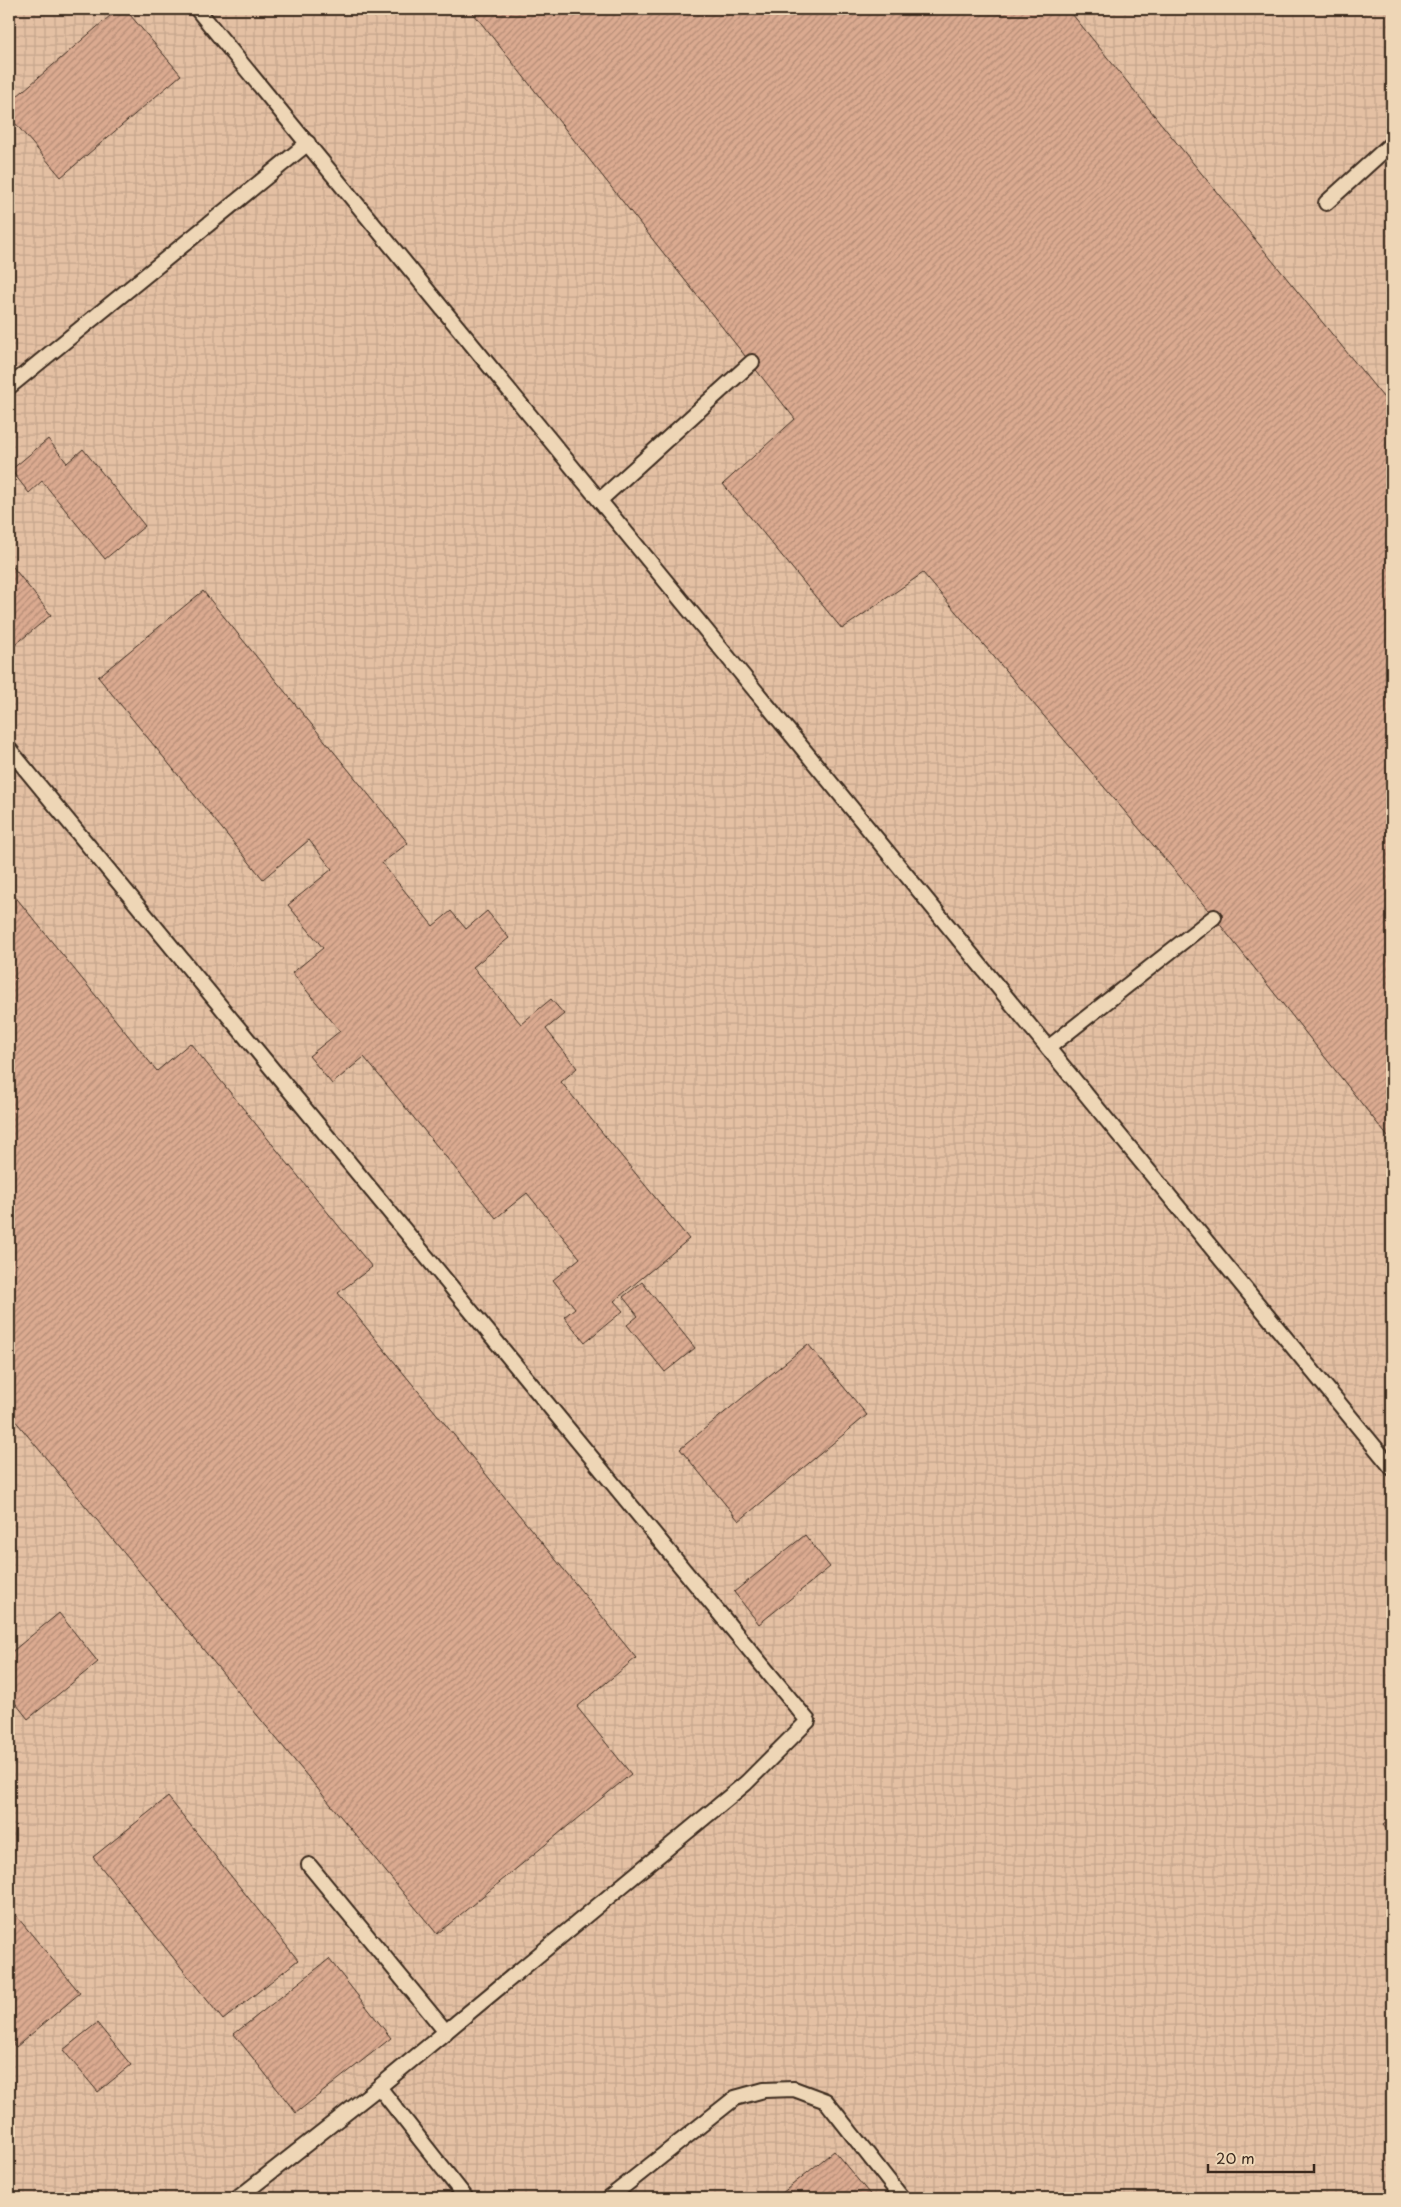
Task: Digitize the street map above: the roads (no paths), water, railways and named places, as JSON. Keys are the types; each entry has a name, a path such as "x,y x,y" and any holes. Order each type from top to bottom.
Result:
{"lane":[{"path":"197,9 1048,1048 1390,1461"},
{"path":"9,387 308,143"},
{"path":"1326,203 1392,143"},
{"path":"600,500 752,362"},
{"path":"9,749 808,1722 746,1783 379,2087 238,2198"},
{"path":"1048,1048 1214,917"},
{"path":"309,1865 446,2032"},
{"path":"379,2087 466,2198"},
{"path":"609,2198 735,2098 764,2090 794,2089 826,2101 902,2198"}]}
